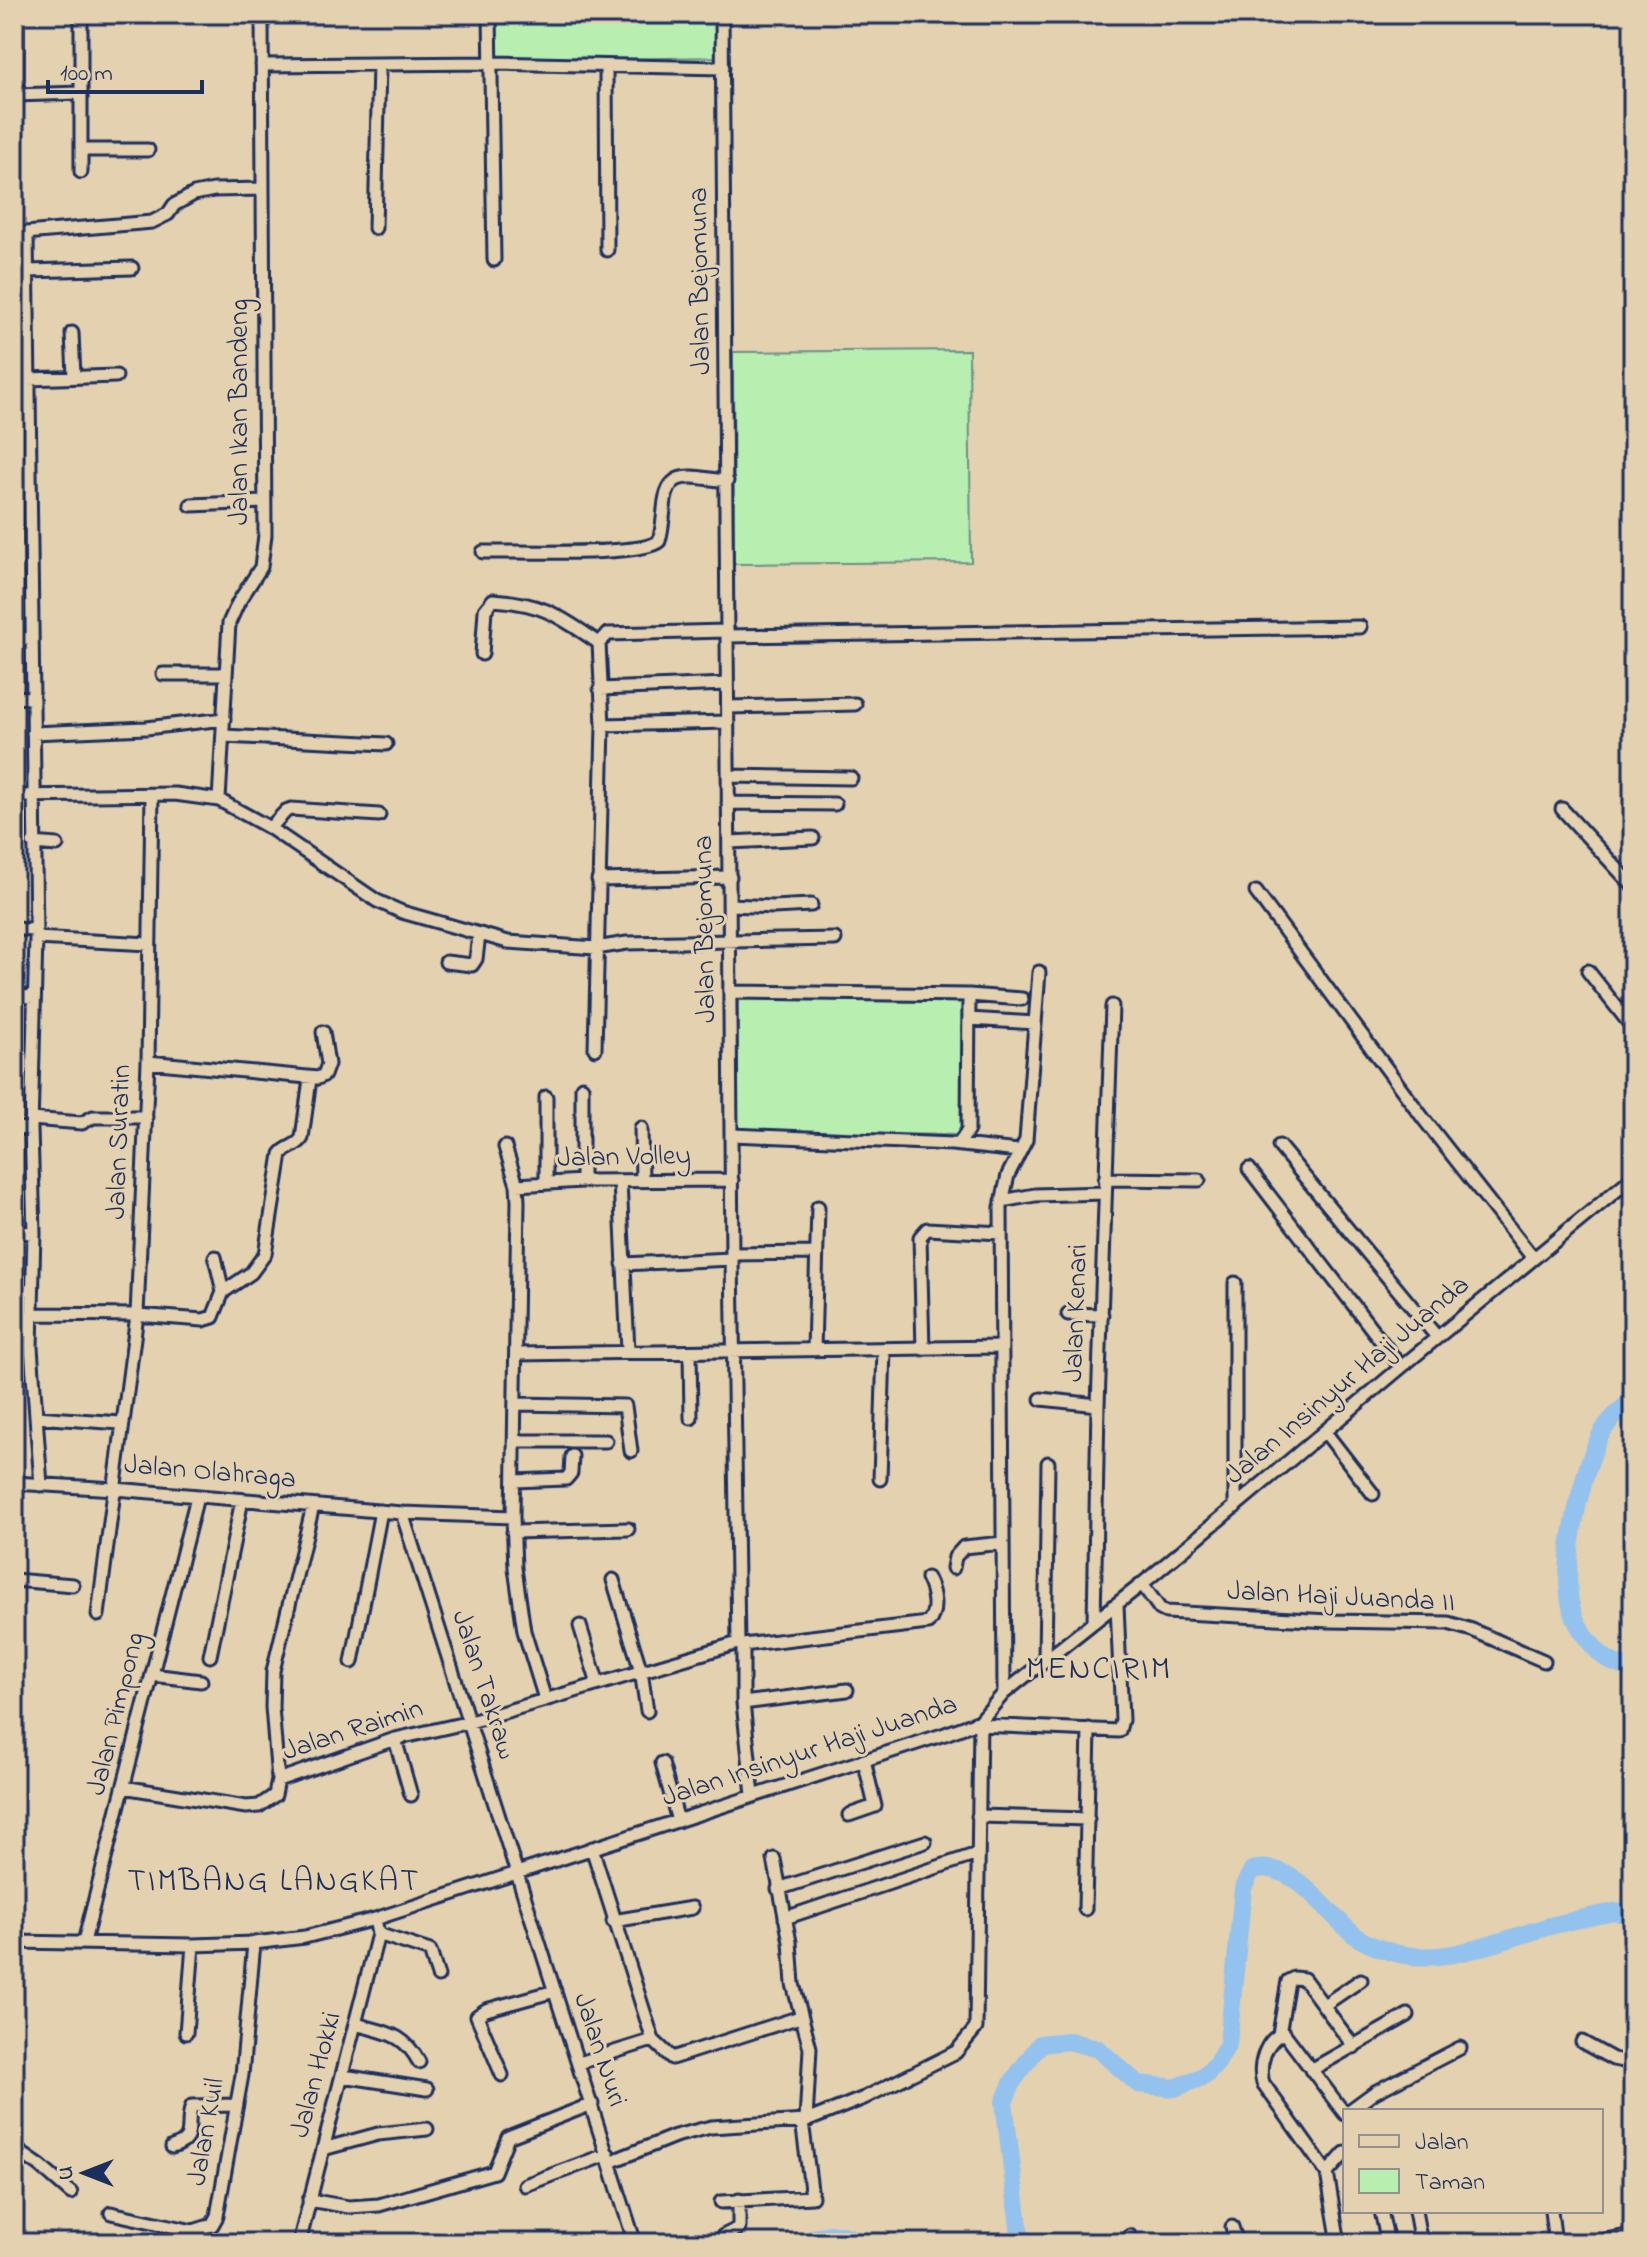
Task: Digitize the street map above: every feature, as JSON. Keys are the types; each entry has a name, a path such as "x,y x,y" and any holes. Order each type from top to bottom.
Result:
{"street":[{"path":"17,14 15,95 81,93"},
{"path":"81,14 81,172"},
{"name":"Jalan Ikan Bandeng","path":"219,800 229,623 263,559 262,14"},
{"path":"490,14 494,260"},
{"name":"Jalan Bejomuna","path":"722,14 732,1256 740,1644 753,1795"},
{"path":"262,65 491,63 723,68"},
{"path":"375,228 379,65"},
{"path":"606,66 607,250"},
{"path":"81,150 148,150"},
{"path":"41,1485 30,1290 34,1233 31,1124 36,934 28,379 20,298 28,271 20,234 152,222 194,194 214,190 263,189"},
{"path":"28,271 132,268"},
{"path":"72,333 74,376"},
{"path":"28,379 116,376"},
{"path":"483,552 650,548 659,541 669,484 685,478 727,481"},
{"path":"191,505 264,502"},
{"path":"482,654 485,610 493,600 540,606 599,643"},
{"path":"595,1049 603,725 599,643 608,634 1360,627"},
{"path":"14,638 31,639"},
{"path":"163,674 225,674"},
{"path":"600,689 727,684"},
{"path":"14,697 32,698"},
{"path":"728,707 855,704"},
{"path":"33,733 146,728 224,719"},
{"path":"603,725 728,722"},
{"path":"223,736 386,744"},
{"path":"728,776 851,778"},
{"path":"14,796 175,794 219,800 270,828 377,901 402,912 508,942 596,948 627,943 835,939"},
{"name":"Jalan Suratin","path":"115,1489 137,1315 148,1062 152,795"},
{"path":"728,803 835,804"},
{"path":"270,828 291,809 379,815"},
{"path":"1562,809 1633,886"},
{"path":"729,842 813,838"},
{"path":"33,843 57,845"},
{"path":"598,880 730,877"},
{"path":"1256,892 1423,1118 1533,1258"},
{"path":"731,905 811,905"},
{"path":"14,929 36,934 149,944"},
{"path":"446,962 472,965 476,959 479,935"},
{"path":"1588,971 1633,1028"},
{"path":"1004,1693 1002,1201 1008,1175 1026,1140 1039,972"},
{"path":"730,992 969,995 1022,999"},
{"path":"959,1144 968,1130 969,995"},
{"path":"14,996 34,997"},
{"name":"Jalan Kenari","path":"1094,1622 1112,1006"},
{"path":"969,1019 1035,1023"},
{"path":"148,1062 281,1073 310,1079 324,1075 328,1070 323,1032"},
{"path":"223,1292 251,1273 265,1254 281,1154 302,1138 310,1079"},
{"path":"582,1087 582,1181"},
{"path":"546,1097 546,1183"},
{"path":"14,1128 31,1124 82,1123 93,1117 146,1117"},
{"path":"641,1128 642,1180"},
{"path":"732,1135 959,1144 1019,1151"},
{"path":"1279,1146 1437,1337"},
{"path":"505,1147 517,1185 513,1532 524,1631 545,1699"},
{"path":"1249,1169 1401,1367"},
{"name":"Jalan Insinyur Haji Juanda","path":"14,1942 193,1945 305,1937 375,1919 979,1723 1004,1693 1117,1605 1633,1177"},
{"path":"1105,1179 1199,1180"},
{"name":"Jalan Volley","path":"517,1185 582,1181 732,1180"},
{"path":"620,1181 628,1351"},
{"path":"1002,1201 1035,1195 1105,1193"},
{"path":"814,1350 818,1207"},
{"path":"923,1349 920,1237 923,1232 927,1229 1001,1233"},
{"path":"14,1232 34,1233"},
{"path":"623,1264 816,1253"},
{"path":"14,1322 31,1318 137,1315 209,1319 216,1311 223,1292 215,1257"},
{"path":"1235,1283 1235,1507"},
{"path":"14,1289 30,1290"},
{"path":"1068,1314 1102,1315"},
{"path":"517,1354 1001,1347"},
{"path":"880,1479 884,1349"},
{"path":"690,1352 691,1418"},
{"path":"1041,1399 1098,1405"},
{"path":"516,1404 625,1406 631,1451"},
{"path":"36,1417 121,1423"},
{"path":"1325,1432 1373,1494"},
{"path":"516,1441 606,1441"},
{"path":"514,1481 566,1479 571,1473 572,1456"},
{"path":"1045,1659 1048,1463"},
{"name":"Jalan Olahraga","path":"14,1485 115,1489 402,1513"},
{"name":"Jalan Pimpong","path":"98,1615 115,1489"},
{"name":"Jalan Pimpong","path":"84,1942 197,1497"},
{"path":"210,1656 242,1500"},
{"path":"278,1780 272,1707 273,1671 313,1506"},
{"path":"352,1662 381,1511"},
{"path":"402,1513 513,1517"},
{"name":"Jalan Takraw","path":"402,1513 518,1872"},
{"path":"513,1532 628,1529"},
{"path":"953,1568 955,1557 964,1547 1003,1543"},
{"name":"Jalan Raimin","path":"123,1787 246,1807 259,1806 275,1795 278,1780 395,1739 470,1722 641,1671 740,1644 928,1623 933,1611 927,1578"},
{"path":"14,1580 73,1585"},
{"path":"613,1580 641,1671 647,1711"},
{"name":"Jalan Haji Juanda II","path":"1142,1584 1160,1609 1166,1612 1329,1621 1448,1623 1544,1661"},
{"path":"525,2185 711,2127 804,2121 864,2098 956,2052 976,2028 979,1723 1119,1731 1117,1605"},
{"path":"580,1626 598,1684"},
{"path":"152,1675 201,1681"},
{"path":"743,1703 847,1690"},
{"path":"1085,1909 1089,1729"},
{"path":"395,1739 411,1795"},
{"path":"849,1815 875,1806 864,1760"},
{"path":"662,1763 678,1821"},
{"path":"978,1816 1088,1819"},
{"path":"778,1889 925,1842"},
{"path":"592,1848 653,2040 672,2058 800,2017"},
{"path":"785,1918 977,1854"},
{"path":"721,2202 812,2197 804,2121 810,2048 793,1984 774,1859"},
{"name":"Jalan Nuri","path":"518,1872 609,2158 611,2180 635,2243"},
{"path":"613,1921 692,1908"},
{"name":"Jalan Hokki","path":"299,2243 378,1934 375,1919"},
{"path":"378,1934 430,1951 438,1976"},
{"name":"Jalan Kuil","path":"111,2213 193,2231 212,2225 217,2216 237,2105 254,1943"},
{"path":"186,2033 193,1945"},
{"path":"1339,2243 1327,2173 1263,2083 1261,2075 1268,2046 1279,2034 1287,1987 1292,1979 1304,1979 1354,2047"},
{"path":"1324,2005 1361,1980"},
{"path":"502,2075 477,2016 486,2010 555,1991"},
{"path":"1311,2070 1408,2015"},
{"path":"356,2024 400,2038 408,2044 419,2062"},
{"path":"1279,2034 1284,2033 1344,2109"},
{"path":"579,2063 653,2040"},
{"path":"1582,2042 1613,2059 1633,2063"},
{"path":"1351,2109 1375,2092 1460,2048"},
{"path":"343,2076 427,2089"},
{"path":"309,2200 349,2207 379,2205 494,2172 508,2137 592,2104"},
{"path":"172,2147 182,2145 187,2140 192,2106 237,2105"},
{"path":"323,2149 378,2134 427,2129"},
{"path":"14,2148 71,2193"},
{"path":"1327,2173 1343,2155"},
{"path":"717,2243 723,2236 739,2228 739,2200"},
{"path":"1381,2213 1388,2243"},
{"path":"1415,2213 1421,2243"},
{"path":"1551,2213 1555,2243"},
{"path":"1232,2227 1237,2243"},
{"path":"1588,2243 1633,2235"}],"green space":[{"path":"495,14 716,14 716,57 496,61"},
{"path":"969,350 971,562 734,564 733,352"},
{"path":"738,997 963,1000 962,1135 737,1132"}],"waterway":[{"path":"1633,1400 1606,1426 1593,1453 1573,1527 1568,1578 1570,1601 1585,1636 1605,1657 1633,1670"},
{"path":"1021,2243 1004,2102 1013,2081 1040,2044 1069,2041 1098,2049 1138,2084 1175,2088 1205,2076 1228,2044 1243,1888 1252,1870 1268,1869 1283,1873 1310,1892 1360,1939 1384,1950 1409,1956 1472,1950 1554,1925 1614,1912 1633,1915"},
{"path":"810,2243 812,2239 830,2234 860,2243"}],"district":[{"name":"MENCIRIM","path":"1099,1670"},
{"name":"TIMBANG LANGKAT","path":"274,1882"}]}
